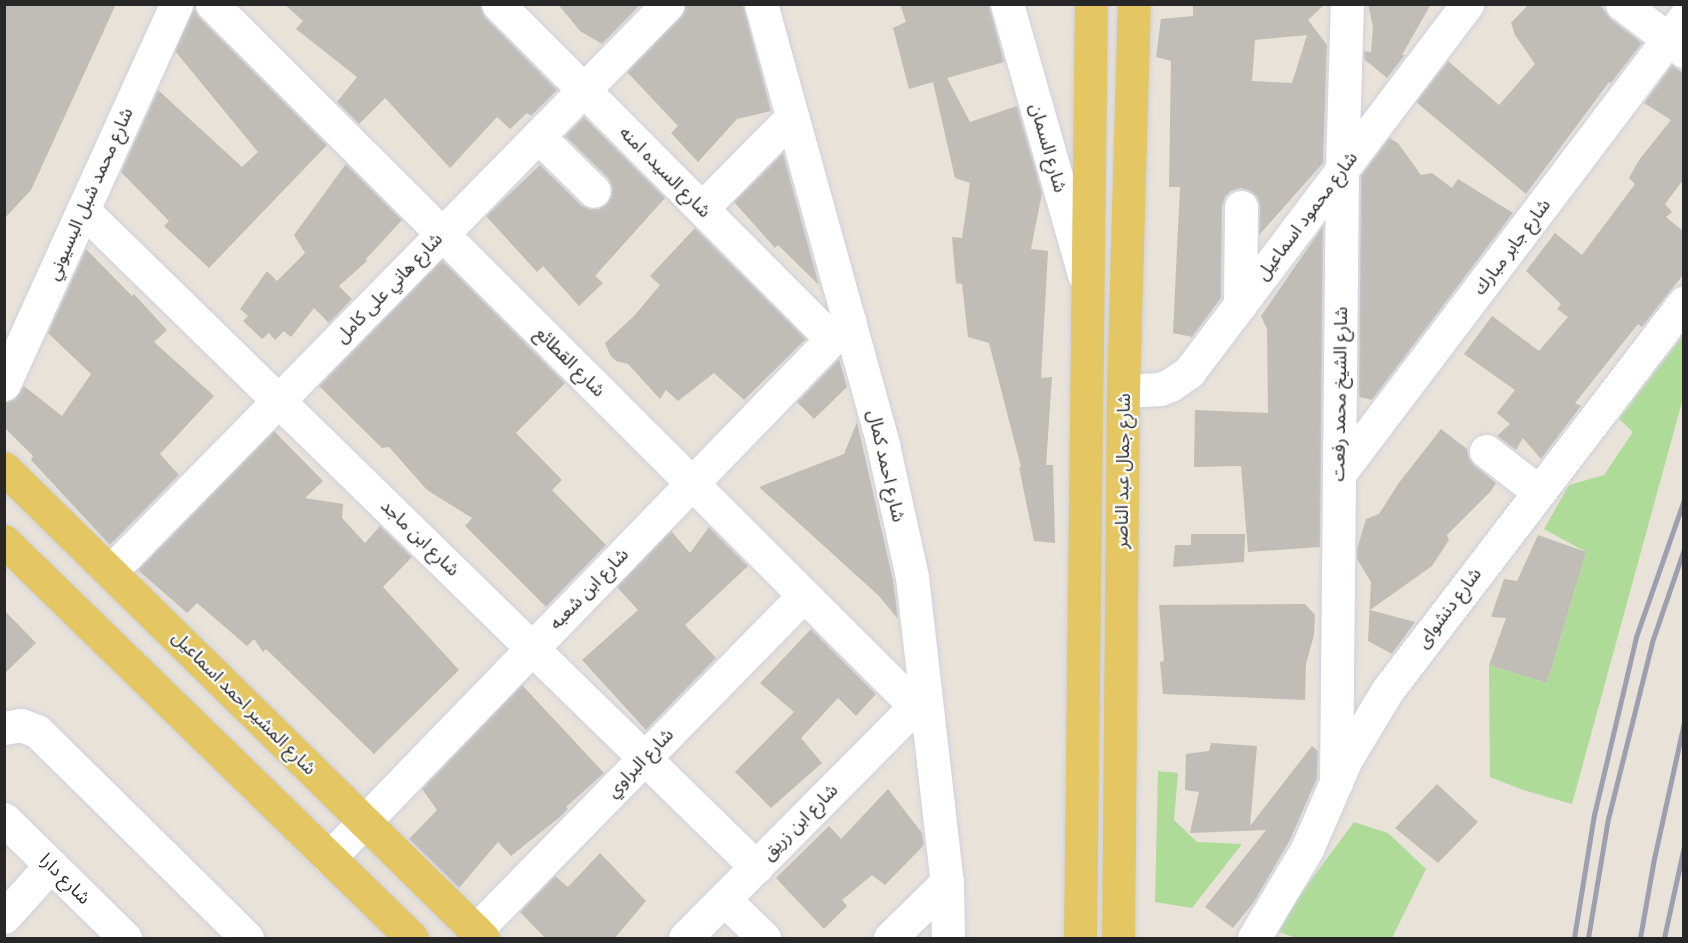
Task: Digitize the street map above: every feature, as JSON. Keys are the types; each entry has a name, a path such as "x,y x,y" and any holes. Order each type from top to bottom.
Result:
{"main road":[{"name":"شارع جمال عبد الناصر","path":"1080,939 1091,4"},
{"name":"شارع جمال عبد الناصر","path":"1118,939 1123,391 1134,4"},
{"name":"شارع المشير احمد اسماعيل","path":"4,468 479,935"},
{"path":"4,541 412,939"}],"street":[{"name":"شارع محمد شبل البسيوني","path":"4,384 176,4"},
{"name":"شارع القطائع","path":"212,4 921,713"},
{"name":"شارع السيده امنه","path":"498,4 702,208 841,330"},
{"name":"شارع هاني على كامل","path":"111,572 668,4"},
{"name":"شارع احمد كمال","path":"761,4 792,117 841,330 883,445 912,577 921,713 946,882 948,939"},
{"name":"شارع السمان","path":"1007,4 1089,291"},
{"name":"شارع الشيخ محمد رفعت","path":"1336,783 1342,169 1347,4"},
{"name":"شارع محمود اسماعيل","path":"1123,391 1160,389 1180,380 1196,363 1467,4"},
{"path":"1622,4 1679,36"},
{"name":"شارع جابر مبارك","path":"1339,474 1679,36"},
{"path":"702,208 792,117"},
{"path":"538,136 594,191"},
{"path":"1240,305 1241,207"},
{"name":"شارع ابن ماجد","path":"84,210 756,867"},
{"name":"شارع دنشواى","path":"1254,939 1307,849 1358,736 1388,691 1683,302"},
{"name":"شارع ابن شعبه","path":"329,858 841,330"},
{"path":"1486,451 1538,491"},
{"name":"شارع البراوي","path":"479,935 645,758 804,595"},
{"name":"شارع ابن زريق","path":"685,939 756,867 921,713"},
{"path":"4,728 21,724 37,731 247,939"},
{"name":"شارع دارا","path":"4,819 125,939"},
{"path":"4,917 51,865"},
{"path":"890,939 946,882"},
{"path":"724,899 764,939"}],"green space":[{"path":"1683,335 1683,398 1572,804 1523,790 1490,777 1489,665 1547,683 1586,552 1544,529 1569,485 1604,475 1633,432 1619,419"},
{"path":"1158,771 1178,773 1174,820 1197,842 1242,844 1192,908 1155,902"},
{"path":"1354,822 1388,833 1426,869 1392,938 1296,938 1274,930"}],"building":[{"path":"4,4 116,4 31,190 4,219"},
{"path":"284,4 480,4 485,17 557,90 531,116 527,113 510,129 497,117 450,168 385,98 359,124 337,102 357,77 296,29 303,21"},
{"path":"558,4 641,4 602,44 580,31"},
{"path":"686,4 743,4 771,111 737,119 698,162 671,133 678,126 627,72 681,17"},
{"path":"900,4 989,4 1004,62 947,78 970,122 1017,106 1042,193 1031,249 1048,251 1041,378 1052,377 1046,465 1053,465 1055,543 1034,541 1019,467 1021,467 989,343 968,337 962,284 956,283 952,237 962,238 970,183 955,178 933,82 909,89 893,28 906,22"},
{"path":"1193,4 1325,4 1308,20 1327,45 1323,163 1259,235 1260,207 1257,197 1241,188 1231,191 1225,197 1222,207 1221,298 1192,337 1173,333 1180,187 1169,187 1171,61 1156,57 1161,19 1193,16","holes":["1307,35 1292,83 1252,81 1255,40"]},
{"path":"1368,4 1431,4 1402,55 1405,55 1387,78 1364,59 1364,51 1371,52 1373,27"},
{"path":"1529,4 1599,4 1611,19 1642,43 1611,83 1609,82 1526,194 1416,102 1448,61 1499,105 1535,64 1515,35 1511,23"},
{"path":"194,8 199,17 327,145 209,268 164,226 169,221 121,172 158,90 242,167 258,152 175,51"},
{"path":"1672,65 1683,73 1683,180 1665,204 1672,212 1666,217 1683,231 1683,275 1642,327 1638,324 1575,403 1581,406 1541,459 1523,438 1516,450 1497,436 1510,424 1497,413 1515,390 1464,354 1492,316 1539,351 1568,317 1557,309 1561,304 1526,271 1555,233 1582,255 1635,184 1629,178 1639,160 1671,120 1644,103"},
{"path":"584,117 665,198 595,276 603,283 579,306 543,266 537,272 486,216 540,165 581,205 589,209 598,209 607,204 612,195 612,187 608,178 565,136"},
{"path":"1389,138 1398,143 1421,175 1432,173 1452,188 1458,179 1513,213 1372,400 1359,397 1361,176"},
{"path":"783,153 819,285 778,245 775,248 734,202"},
{"path":"346,164 402,220 366,259 367,261 339,286 352,299 329,323 314,308 291,337 284,331 275,340 269,333 262,339 243,321 248,316 240,309 267,271 277,281 305,253 294,235"},
{"path":"1323,226 1320,547 1248,552 1241,466 1194,467 1195,410 1268,413 1267,329 1261,316"},
{"path":"695,228 806,339 744,400 714,373 678,401 666,390 660,399 628,364 616,361 610,355 605,343 634,316 660,285 650,276"},
{"path":"86,249 132,296 134,294 167,330 154,342 214,396 160,454 179,475 110,545 31,460 33,456 4,427 4,403 15,399 24,386 62,416 91,374 48,333"},
{"path":"442,260 565,383 516,433 562,480 552,490 606,545 546,607 465,526 472,518 427,490 389,447 382,448 319,386"},
{"path":"839,359 847,387 814,419 797,402"},
{"path":"857,422 893,580 898,619 879,596 759,487 844,454"},
{"path":"1441,429 1467,449 1474,465 1496,483 1491,491 1447,535 1449,540 1432,566 1370,610 1415,622 1392,654 1368,641 1371,582 1357,559 1357,549 1366,519 1379,514 1398,484"},
{"path":"274,431 323,481 305,498 343,504 342,518 365,543 380,526 412,557 383,587 459,670 374,754 266,649 263,652 254,639 247,646 197,603 187,613 138,570"},
{"path":"709,527 748,566 685,625 716,658 646,730 582,660 638,610 617,587 671,531 690,553"},
{"path":"1191,534 1245,534 1244,562 1173,567 1175,545 1191,545"},
{"path":"1538,535 1586,552 1547,683 1489,665 1506,618 1491,617 1504,579 1517,581"},
{"path":"1305,604 1315,615 1314,635 1306,664 1305,700 1163,694 1160,662 1164,661 1159,605"},
{"path":"4,610 36,643 4,674"},
{"path":"811,629 876,694 856,716 838,698 801,738 822,763 771,808 735,772 794,712 760,683"},
{"path":"522,685 604,773 566,807 568,809 560,817 511,856 498,842 459,888 409,839 437,810 422,789"},
{"path":"1211,743 1257,746 1250,826 1312,746 1318,751 1317,778 1290,840 1254,902 1233,928 1205,907 1266,830 1190,833 1199,792 1185,790 1186,754 1209,751"},
{"path":"1437,784 1478,822 1438,863 1395,828"},
{"path":"888,789 922,833 924,845 885,885 872,875 842,900 847,906 824,929 776,878 829,826 841,839"},
{"path":"600,853 646,901 614,939 546,939 520,912 555,876 568,887"}],"railway":[{"path":"1574,938 1594,815 1636,637 1684,500"},
{"path":"1588,938 1608,819 1652,642 1684,549"},
{"path":"1640,938 1654,859 1684,722"},
{"path":"1664,938 1684,846"}]}
